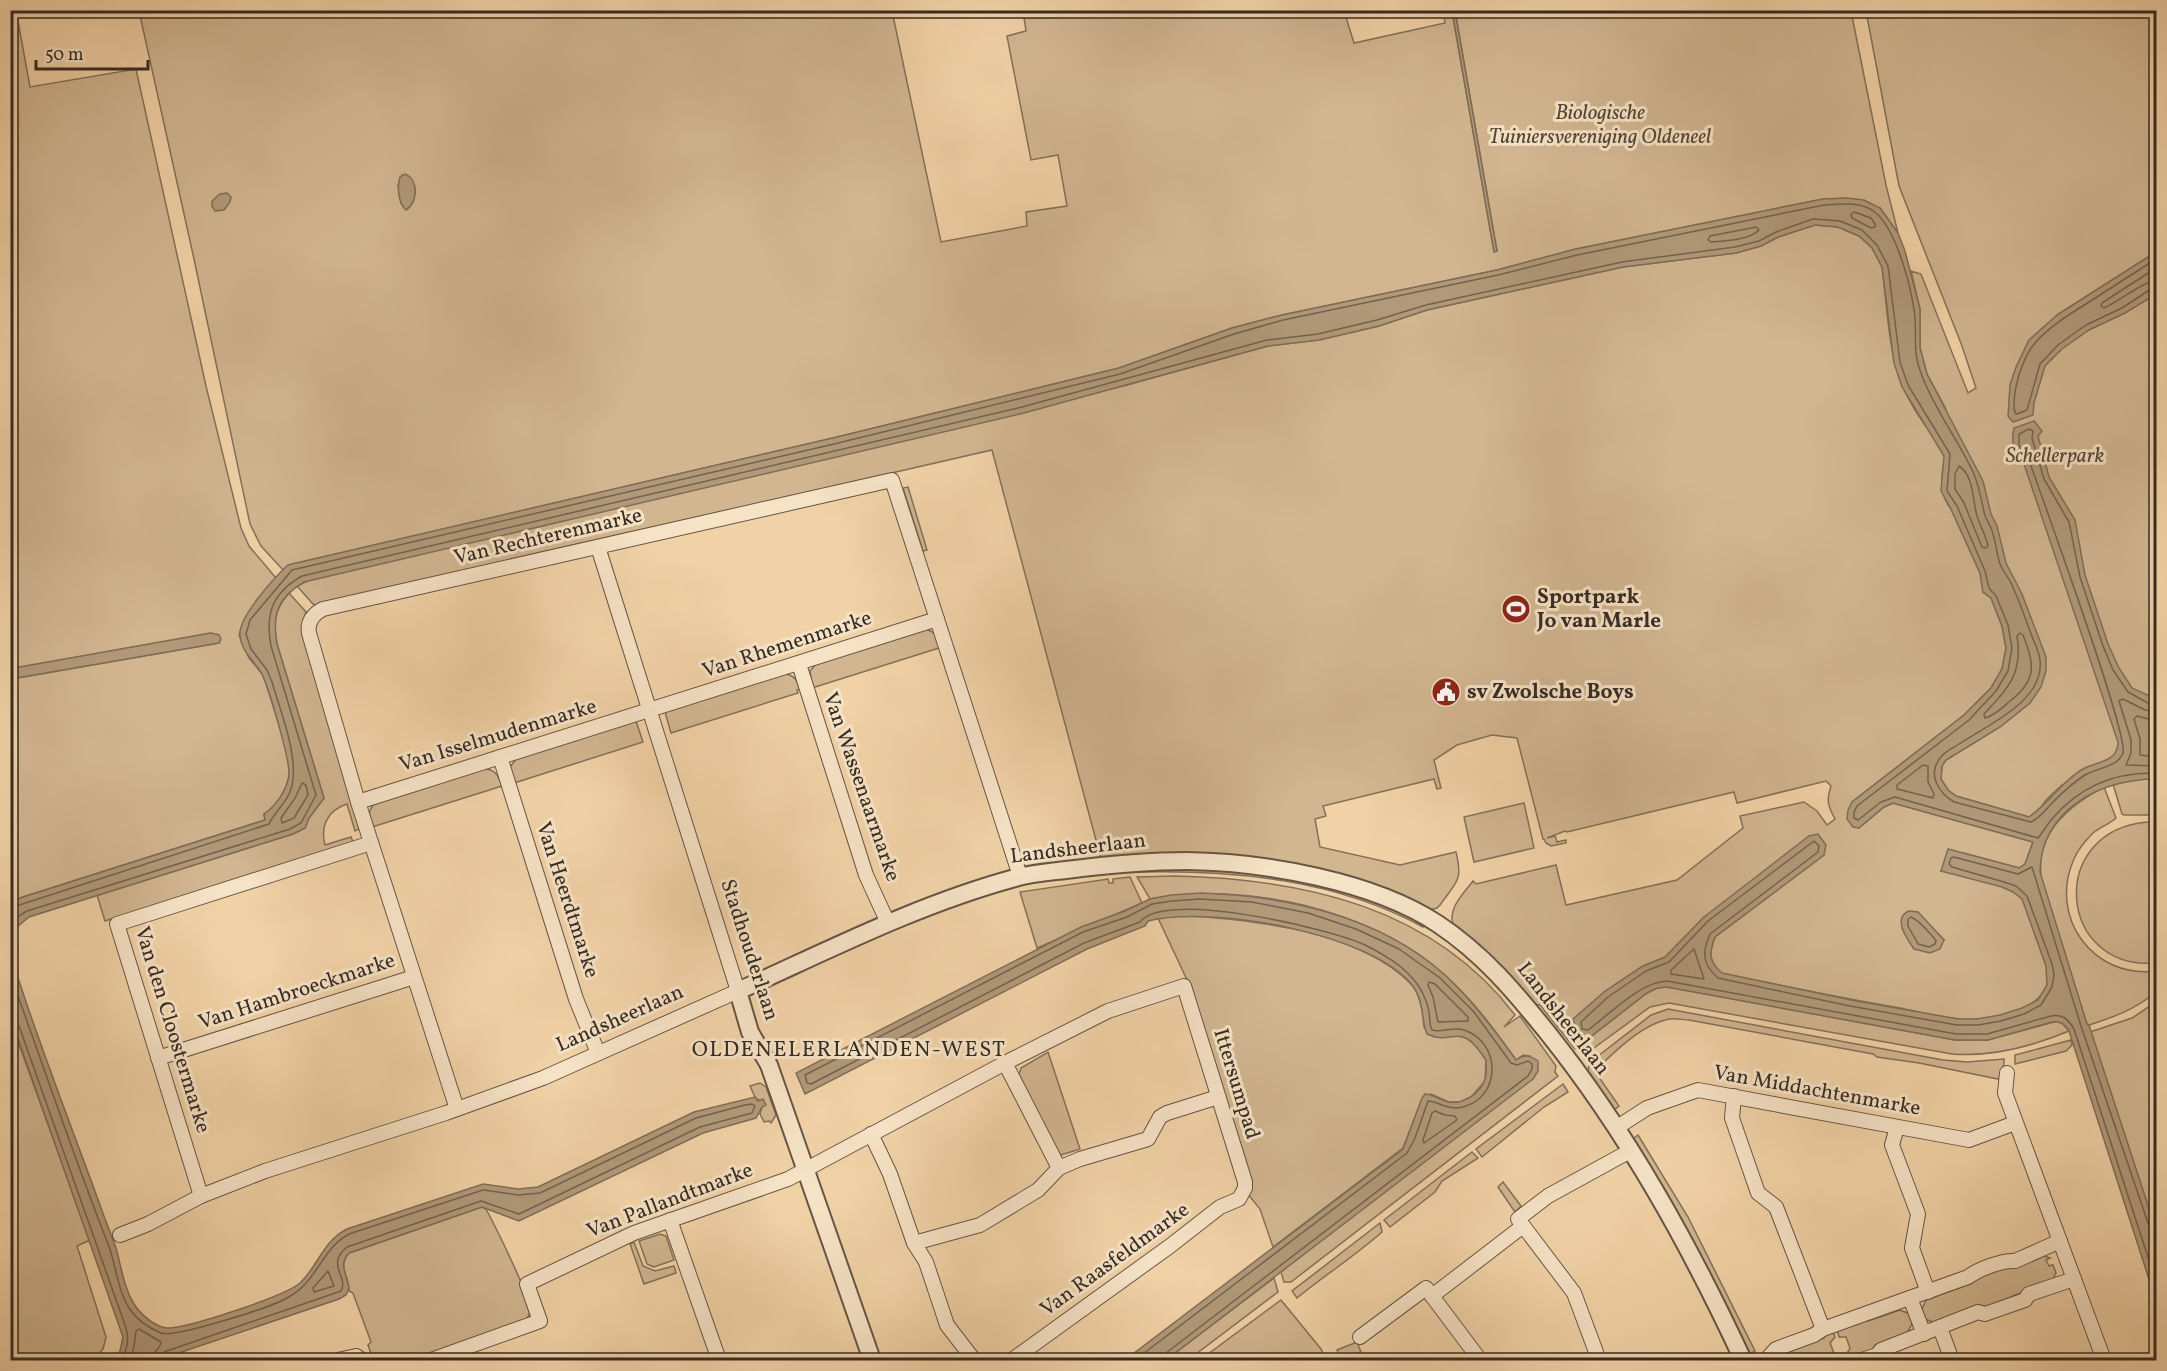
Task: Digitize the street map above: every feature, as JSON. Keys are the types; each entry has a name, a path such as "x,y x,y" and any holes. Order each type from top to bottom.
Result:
{"street":[{"name":"Van Rechterenmarke","path":"457,1110 358,802 309,633 308,625 314,614 323,609 892,480 1020,876"},
{"name":"Stadhouderlaan","path":"598,547 750,1032 769,1065 870,1360"},
{"name":"Van Rhemenmarke","path":"650,711 937,619"},
{"name":"Van Wassenaarmarke","path":"798,664 866,875 888,923"},
{"name":"Van Isselmudenmarke","path":"358,802 650,711"},
{"name":"Van Heerdtmarke","path":"500,757 576,999 598,1053"},
{"name":"Van den Cloostermarke","path":"201,1196 117,924 371,843"},
{"name":"Landsheerlaan","path":"120,1236 201,1196 265,1171 457,1110 543,1078 952,896 1020,876 1114,864 1170,861 1224,863 1278,869 1357,888 1412,910 1444,929 1484,959 1500,975 1576,1069 1616,1128 1671,1217 1743,1360"},
{"name":"Van Hambroeckmarke","path":"158,1058 414,977"},
{"name":"Van Pallandtmarke","path":"431,1360 460,1356 540,1321 527,1284 634,1233 789,1179 1005,1063 1108,1011 1184,986"},
{"name":"Ittersumpad","path":"1184,986 1245,1182 1242,1195"},
{"path":"1005,1063 1059,1168"},
{"path":"2007,1072 2005,1093 2015,1123 2104,1360"},
{"name":"Van Middachtenmarke","path":"1616,1128 1647,1108 1698,1090 1969,1140 2015,1123"},
{"path":"1734,1096 1732,1118 1758,1192 1776,1207 1823,1329"},
{"path":"914,1243 980,1225 1038,1190 1059,1168 1080,1159 1149,1138 1160,1118 1167,1113 1218,1097"},
{"path":"1897,1127 1892,1145 1918,1214 1912,1248 1928,1292"},
{"path":"871,1134 890,1174 914,1243 926,1262 946,1325 974,1360"},
{"path":"1593,1360 1596,1353 1574,1293 1518,1219 1548,1196 1630,1151"},
{"name":"Van Raasfeldmarke","path":"1012,1360 1220,1207 1235,1202 1242,1195"},
{"path":"670,1220 719,1360"},
{"path":"1432,1296 1523,1226"},
{"path":"1766,1360 1823,1329 1968,1277 2007,1260 2015,1261 2060,1241"},
{"path":"1862,1360 1877,1355 1881,1350 1978,1312 1984,1314 2025,1300 2029,1294 2074,1279"},
{"path":"1360,1337 1426,1288 1480,1360"},
{"path":"1910,1298 1924,1334"},
{"path":"1940,1328 1952,1360"},
{"path":"339,1360 356,1356 362,1360"}],"green space":[{"path":"16,10 30,87 136,69 206,386 241,528 249,546 276,578 245,618 239,635 249,658 262,674 266,684 284,744 289,775 281,797 264,814 265,820 20,898 11,903 11,679 219,643 211,633 11,669 10,11"},
{"name":"Biologische Tuiniersvereniging Oldeneel","path":"139,11 892,11 941,242 1027,226 1026,212 1067,206 1058,155 1031,160 1007,36 1026,31 1023,11 1344,11 1354,43 1445,23 1443,11 1452,11 1494,251 1497,251 1455,11 1851,11 1898,233 1880,208 1823,199 1576,249 1497,270 1282,315 1232,328 1119,368 833,438 289,565 283,570 261,546 250,524","holes":["402,175 415,188 414,200 401,203 398,185"]},
{"path":"1001,11 1023,11 1002,14"},
{"name":"Schellerpark","path":"1866,11 2156,11 2156,252 2057,315 2156,258 2156,761 2062,785 2040,809 2029,817 1956,796 1948,790 1941,779 1942,766 1946,760 2000,727 2030,703 1944,463 1942,481 1945,499 1980,573 1983,592 1991,598 2002,626 2006,648 2002,669 1991,688 1964,715 1852,802 1859,828 1884,807 1893,803 2033,842 2025,864 2019,868 1964,853 1941,871 1996,884 2016,893 2022,899 2047,967 2047,985 2042,994 2036,1001 2007,1014 1977,1019 1958,1019 1722,974 1714,965 1711,957 1715,937 1824,855 1704,917 1665,958 1643,966 1604,992 1589,1038 1647,993 1657,988 1667,987 1955,1040 1988,1040 2058,1021 2063,1023 2069,1031 2026,1046 1982,1054 1952,1054 1669,1003 1650,1007 1587,1053 1580,1046 1575,1049 1540,1005 1533,1004 1454,927 1452,914 1454,908 1473,881 1476,884 1556,865 1566,905 1677,880 1743,828 1740,816 1804,802 1817,811 1827,825 1835,819 1828,803 1831,786 1826,781 1737,803 1734,792 1565,831 1547,838 1555,836 1557,842 1566,840 1566,843 1551,846 1543,839 1517,738 1492,735 1457,745 1434,760 1441,788 1437,789 1434,779 1323,806 1326,816 1315,819 1320,847 1400,865 1456,852 1459,869 1457,880 1440,905 1429,910 1319,871 1101,859 992,450 316,605 297,586 312,579 1127,385 1268,346 1319,340 1379,326 1427,310 1623,267 1736,253 1815,225 1838,227 1859,236 1872,248 1882,267 1896,368 1912,406 1925,425 1946,409 1927,374 1920,348 1920,309 1911,271 1921,274 1968,393 1976,388 1962,346 1899,186","holes":["1917,912 1944,940 1914,949 1902,928"]},
{"path":"908,487 927,550 923,551 903,488"},
{"path":"289,593 306,612 302,628 359,829 355,831 347,804 340,807 330,815 325,825 325,845 351,837 353,842 105,921 97,895 293,834 305,828 309,818 324,798 277,644 276,617 280,605"},
{"path":"926,629 936,634 941,644 938,645 939,648 812,688 810,671 817,663"},
{"path":"783,674 790,675 798,683 800,689 797,690 798,693 671,733 665,712"},
{"path":"636,721 643,742 514,783 510,767 517,758"},
{"path":"484,769 494,772 502,786 372,827 369,815 374,804"},
{"path":"2140,779 2156,779 2156,815 2124,815 2113,784"},
{"path":"2104,787 2116,818 2093,833 2074,859 2067,881 2067,902 2072,922 2082,940 2096,954 2113,965 2133,971 2156,971 2156,992 2124,1012 2087,1025 2042,883 2041,866 2043,851 2055,825 2077,804"},
{"path":"1524,803 1534,848 1474,862 1464,817"},
{"path":"2148,822 2156,823 2156,963 2123,960 2099,945 2083,924 2077,898 2080,872 2092,849 2115,831"},
{"path":"1183,867 1269,874 1360,894 1425,923 1423,927 1356,898 1285,881 1212,873 1139,872 1141,869"},
{"path":"1130,877 1142,903 1037,948 1020,892 1108,879 1109,883 1113,883 1113,879"},
{"path":"1137,877 1223,878 1318,893 1363,906 1405,924 1445,948 1482,978 1515,1015 1504,1027 1520,1016 1556,1066 1555,1072 1558,1076 1291,1282 1284,1282 1281,1272 1530,1056 1523,1055 1516,1060 1482,1014 1453,983 1412,951 1379,932 1304,905 1265,898 1225,894 1187,894 1150,899"},
{"path":"1181,915 1240,920 1303,931 1363,951 1389,966 1411,984 1420,1000 1424,1027 1430,1034 1434,1037 1459,1036 1470,1040 1486,1060 1485,1081 1471,1097 1460,1102 1449,1102 1431,1094 1422,1099 1403,1148 1273,1247 1260,1209 1247,1193 1188,982 1158,918"},
{"path":"2156,1002 2156,1230 2090,1032 2132,1018"},
{"path":"1668,1009 1943,1060 1967,1062 2004,1059 2003,1080 1675,1019 1660,1022 1640,1032 1598,1068 1593,1060 1651,1015"},
{"path":"13,1028 90,1240 77,1246 106,1337 103,1349 92,1360 11,1360 10,1029"},
{"path":"2071,1040 2072,1045 2066,1051 2015,1064 2015,1055"},
{"path":"1048,1052 1080,1149 1061,1155 1056,1151 1019,1074 1021,1068"},
{"path":"1589,1063 1619,1106 1614,1110 1588,1073"},
{"path":"760,1083 766,1087 776,1115 771,1123 764,1122 760,1114 765,1105 755,1097 750,1086"},
{"path":"1563,1084 1568,1092 1544,1107 1482,1157 1476,1149"},
{"path":"1638,1135 1688,1217 1755,1351 1750,1354 1692,1238 1633,1139"},
{"path":"1472,1152 1478,1158 1442,1181 1435,1192 1390,1227 1384,1220"},
{"path":"1503,1182 1521,1206 1515,1212 1498,1187"},
{"path":"482,1207 486,1209 519,1278 529,1304 530,1312 527,1318 522,1323 413,1360 373,1360 368,1345 371,1342 353,1293 349,1291 344,1262 349,1253"},
{"path":"1380,1223 1382,1232 1297,1298 1292,1291"},
{"path":"660,1234 666,1236 674,1260 654,1267 647,1264 639,1241"},
{"path":"634,1242 643,1266 655,1271 674,1266 676,1273 644,1284 630,1244"},
{"path":"2044,1256 2050,1258 2046,1260 2049,1266 2053,1265 2056,1273 2053,1279 1985,1308 1981,1306 1935,1323 1923,1318 1921,1311 1926,1300 1973,1283 1975,1279 2011,1265 2015,1266"},
{"path":"1274,1278 1278,1292 1188,1360 1166,1360"},
{"path":"1281,1300 1321,1349 1326,1360 1200,1360"},
{"path":"1900,1310 1910,1314 1913,1322 1907,1333 1875,1345 1873,1350 1848,1359 1846,1355 1850,1348 1846,1337 1839,1337 1837,1329"},
{"path":"1833,1331 1835,1337 1830,1343 1834,1353 1841,1356 1842,1360 1778,1360 1779,1355 1824,1338 1826,1333"},
{"path":"1357,1342 1361,1352 1341,1359 1337,1350"}],"water":[{"path":"1452,11 1455,11 1497,251 1494,252"},
{"path":"405,174 410,177 415,186 415,197 406,210 401,203 398,190 400,177"},
{"path":"227,193 231,197 230,202 224,210 215,211 212,201 220,194"},
{"path":"1823,199 1864,200 1880,208 1898,233 1920,309 1920,348 1927,374 1983,481 2006,563 2022,594 2046,657 2046,671 2041,687 2030,703 2000,727 1946,760 1942,766 1941,779 1948,790 1956,796 2029,817 2075,774 2106,760 2115,754 2117,749 2118,742 2024,464 2014,448 2014,428 2034,421 2042,431 2038,436 2049,477 2075,520 2085,575 2108,644 2119,668 2132,688 2156,699 2156,779 2135,780 2114,785 2077,802 2062,815 2051,831 2043,850 2040,872 2087,1024 2156,1230 2156,1301 2069,1031 2066,1026 2058,1022 1988,1040 1955,1040 1667,987 1657,988 1647,993 1589,1038 1577,1032 1573,1019 1604,992 1643,966 1665,957 1704,917 1809,836 1818,834 1826,845 1824,855 1715,937 1711,956 1714,965 1722,973 1851,1000 1958,1019 1977,1019 2022,1008 2038,1000 2047,985 2046,966 2022,899 2002,887 1941,871 1948,849 2019,868 2025,864 2033,842 1893,803 1884,807 1859,828 1853,827 1847,819 1852,802 1964,715 1991,688 2002,669 2006,648 2002,626 1991,598 1983,592 1980,573 1941,491 1944,456 1902,387 1894,363 1882,267 1872,248 1859,236 1838,227 1815,225 1736,253 1623,267 1427,310 1379,326 1319,340 1268,346 1024,413 304,582 282,601 275,624 277,644 324,798 309,818 305,828 293,834 29,917 17,927 11,944 11,903 20,898 265,820 264,814 286,787 289,768 279,725 265,682 243,646 240,635 241,627 251,608 288,565 833,438 1119,368 1232,328 1282,315 1497,270 1576,249"},
{"path":"2156,252 2156,292 2125,313 2089,330 2062,349 2045,366 2034,403 2033,415 2013,422 2008,416 2010,385 2029,340 2057,315"},
{"path":"211,633 219,635 221,639 219,643 11,679 11,669 14,668"},
{"path":"1201,893 1233,895 1298,905 1361,924 1391,938 1419,955 1445,975 1482,1015 1516,1060 1525,1056 1532,1057 1538,1061 1538,1071 1533,1079 1166,1360 1125,1360 1403,1149 1425,1094 1445,1101 1460,1102 1471,1097 1480,1089 1486,1077 1486,1060 1477,1047 1463,1037 1444,1038 1427,1034 1417,992 1392,967 1363,951 1328,938 1289,928 1210,917 1176,917 1148,921 1145,926 1087,949 805,1094 796,1073 1081,927 1150,899"},
{"path":"1909,911 1918,912 1944,940 1940,949 1930,953 1914,949 1901,923 1904,914"},
{"path":"11,956 116,1248 128,1291 140,1312 153,1323 167,1328 213,1318 291,1289 306,1276 332,1240 347,1229 483,1184 518,1189 538,1187 694,1112 755,1097 758,1101 763,1099 766,1105 762,1107 756,1118 703,1133 519,1221 482,1207 349,1253 344,1262 344,1270 349,1288 346,1295 339,1299 158,1360 113,1360 120,1351 123,1337 11,1019"}],"place":[{"name":"Sportpark Jo van Marle","path":"1516,609"},
{"name":"sv Zwolsche Boys","path":"1446,692"}],"district":[{"name":"OLDENELERLANDEN-WEST","path":"849,1050"}]}
